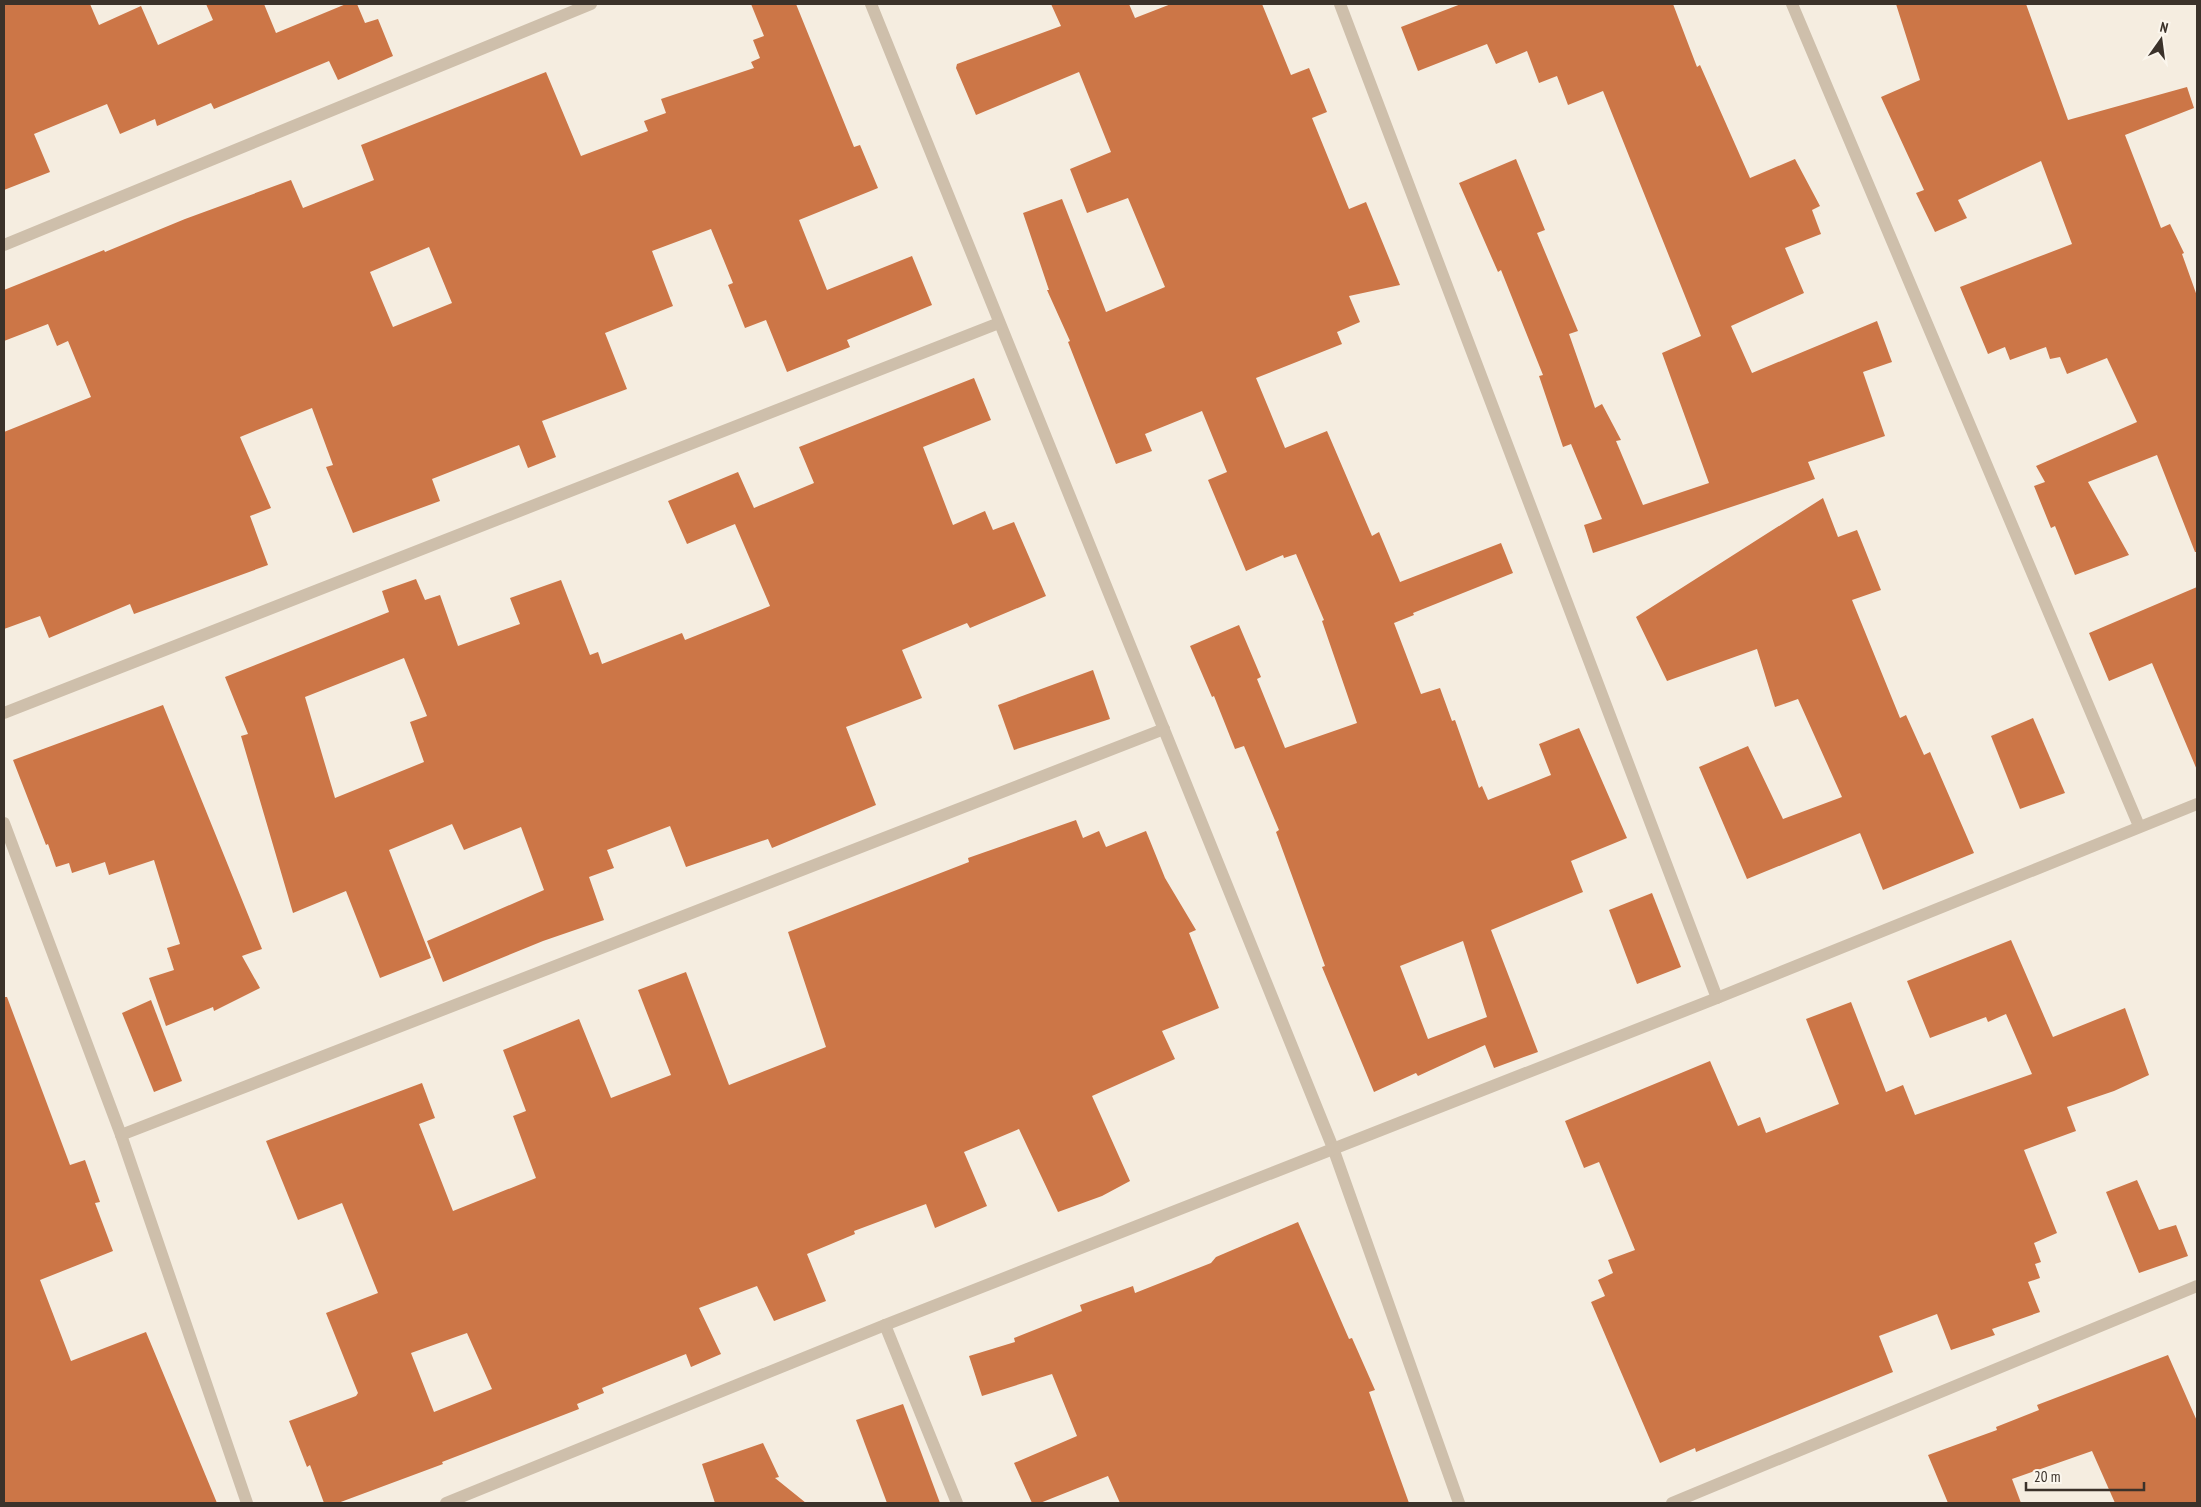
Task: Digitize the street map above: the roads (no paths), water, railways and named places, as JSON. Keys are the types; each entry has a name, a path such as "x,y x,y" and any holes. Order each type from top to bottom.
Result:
{"street":[{"path":"4,245 591,4"},
{"path":"871,4 1333,1148 1459,1503"},
{"path":"1340,4 1717,998"},
{"path":"1792,4 2139,826"},
{"path":"4,713 1000,323"},
{"path":"122,1135 1164,729"},
{"path":"446,1503 885,1325 1717,998 2197,804"},
{"path":"4,823 122,1135 247,1503"},
{"path":"1672,1503 2197,1286"},
{"path":"885,1325 958,1503"}]}
